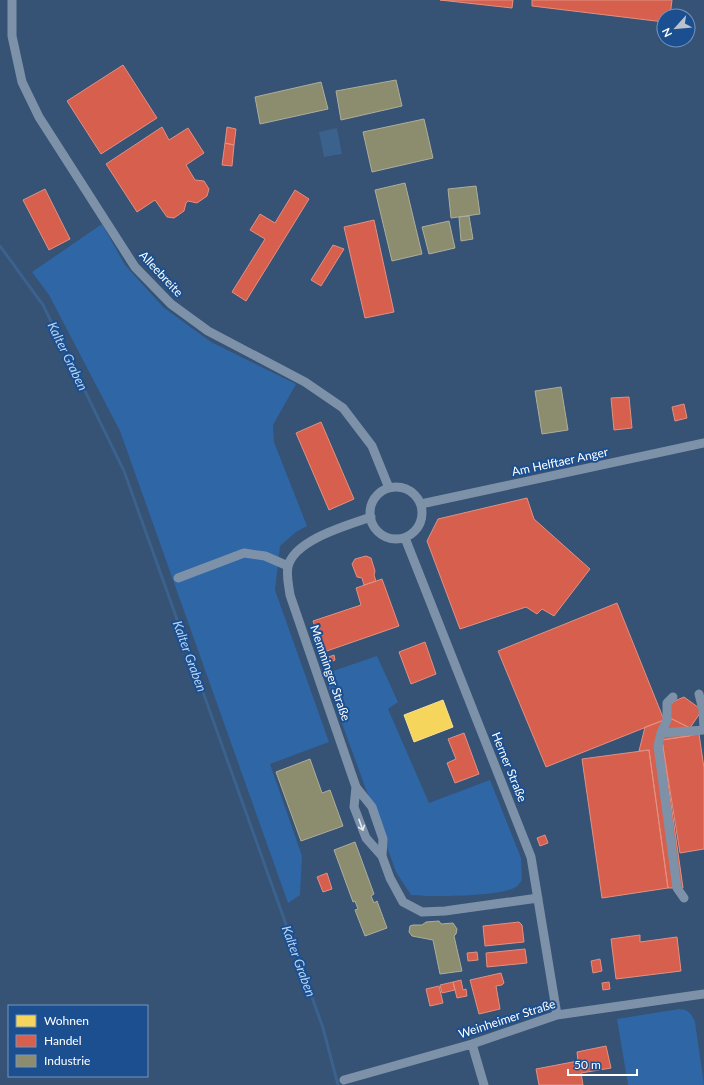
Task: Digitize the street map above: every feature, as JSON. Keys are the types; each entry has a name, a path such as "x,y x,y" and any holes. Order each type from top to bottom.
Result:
{"street":[{"name":"Alleebreite","path":"12,0 12,36 22,82 39,117 135,267 171,304 208,331 305,382 343,408 372,446 389,488"},
{"name":"Am Helftaer Anger","path":"421,504 704,443"},
{"path":"389,488 404,488 417,497 421,504 422,518 420,524 405,538 392,539 380,534 371,517 370,509 376,496 389,488"},
{"path":"178,578 244,553 265,556 288,566 299,549 311,540 371,517"},
{"name":"Herner Straße","path":"405,538 531,857 557,1015"},
{"name":"Memminger Straße","path":"288,566 290,595 356,787 372,807 383,839 382,856"},
{"path":"661,733 704,730 703,710 699,694"},
{"path":"673,697 667,703 667,720 661,733 658,746 677,888 684,898"},
{"name":"Memminger Straße","path":"356,787 354,807 366,838 382,856 390,878 402,902 422,912 445,911 538,898"},
{"name":"Weinheimer Straße","path":"344,1080 472,1044 557,1015 704,994"},
{"path":"472,1044 484,1085"}],"shaded area":[{"path":"337,128 342,154 324,157 319,132"},
{"path":"102,224 125,265 163,307 211,342 296,384 273,425 274,442 307,526 296,532 280,546 275,590 329,742 270,764 302,856 300,895 288,903 120,431 49,295 32,272"},
{"path":"377,656 398,702 388,709 429,803 490,780 521,858 522,880 518,886 495,893 449,896 411,895 396,872 324,674"},
{"path":"679,1009 689,1012 695,1022 704,1085 628,1085 617,1019"}],"building: Wohnen":[{"path":"443,700 453,727 414,742 404,715"}],"building: Handel":[{"path":"440,0 513,0 512,8"},
{"path":"532,0 672,0 671,8 656,8 656,21 532,6"},
{"path":"123,65 157,118 101,154 67,101"},
{"path":"162,127 169,140 188,128 204,153 186,165 195,180 204,181 209,189 207,196 197,203 188,201 184,211 174,218 167,217 155,200 137,212 106,164"},
{"path":"227,127 236,129 234,145 225,143"},
{"path":"225,143 234,145 232,166 222,165"},
{"path":"45,189 70,239 49,250 23,200"},
{"path":"295,190 309,199 246,301 232,292 265,239 250,230 260,214 275,223"},
{"path":"374,220 394,312 365,318 344,227"},
{"path":"333,245 344,249 321,286 311,280"},
{"path":"629,397 632,428 614,430 611,398"},
{"path":"684,404 687,418 675,421 672,407"},
{"path":"321,422 354,499 329,510 296,433"},
{"path":"527,498 534,519 590,569 554,616 542,609 537,614 526,607 460,629 427,541 438,519"},
{"path":"366,556 371,558 376,581 364,585 362,578 357,577 352,564 355,559"},
{"path":"382,579 399,626 324,652 313,621 361,605 356,588"},
{"path":"617,603 664,720 546,767 498,651"},
{"path":"425,642 436,674 411,684 399,652"},
{"path":"334,655 335,660 326,664 323,659"},
{"path":"684,697 702,710 690,728 670,718 670,703"},
{"path":"670,718 690,728 690,736 662,740 683,888 668,888 649,750 639,751 645,727"},
{"path":"464,733 479,774 455,783 447,763 456,759 448,739"},
{"path":"699,734 704,768 704,849 680,853 662,740"},
{"path":"649,750 668,888 602,898 582,759"},
{"path":"545,835 548,843 540,846 537,838"},
{"path":"327,873 332,889 323,892 317,877"},
{"path":"519,922 522,925 524,942 485,946 483,926"},
{"path":"640,935 640,942 677,937 681,971 616,979 611,939"},
{"path":"525,949 527,963 487,967 486,953"},
{"path":"477,952 478,960 468,961 467,953"},
{"path":"600,959 602,971 593,973 591,961"},
{"path":"501,973 504,983 496,986 500,1009 479,1014 470,980"},
{"path":"461,980 463,990 466,989 467,996 457,998 453,982"},
{"path":"453,982 455,990 442,993 440,985"},
{"path":"609,982 610,989 603,990 602,983"},
{"path":"439,986 443,1003 430,1006 426,989"},
{"path":"606,1046 611,1068 581,1073 583,1085 539,1085 536,1069 578,1061 577,1052"}],"building: Industrie":[{"path":"396,80 402,106 341,120 336,91"},
{"path":"321,82 328,109 260,124 255,97"},
{"path":"424,119 433,158 372,172 363,132"},
{"path":"405,183 422,254 392,261 375,190"},
{"path":"476,186 480,214 451,218 448,189"},
{"path":"469,216 473,239 461,241 459,217"},
{"path":"449,221 455,248 429,254 422,227"},
{"path":"561,387 568,430 542,434 535,391"},
{"path":"310,759 322,793 330,790 343,826 301,841 276,772"},
{"path":"355,842 374,894 371,896 374,903 377,901 387,928 365,936 355,910 358,909 355,901 353,902 334,850"},
{"path":"439,921 441,924 453,923 457,929 454,936 462,971 440,974 433,940 412,936 409,932 410,926 422,925 426,922"}],"waterway":[{"name":"Kalter Graben","path":"0,246 43,305 124,471 323,1028 338,1085"}]}
